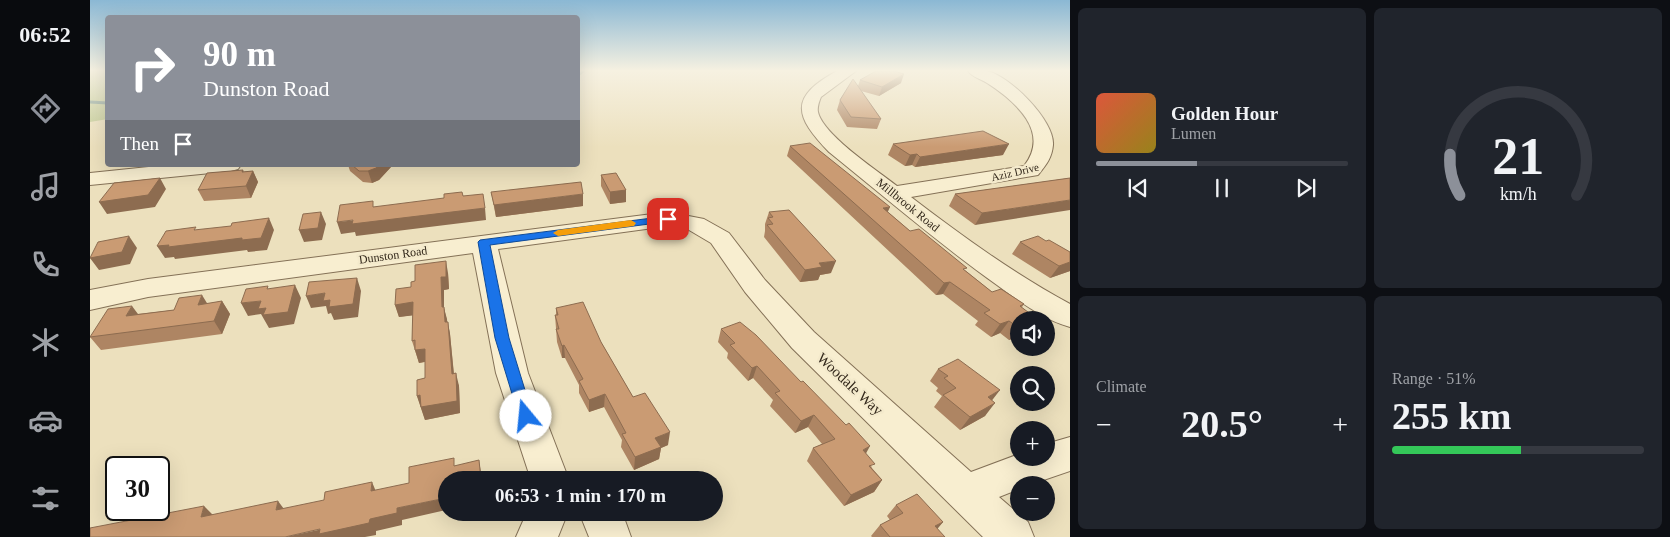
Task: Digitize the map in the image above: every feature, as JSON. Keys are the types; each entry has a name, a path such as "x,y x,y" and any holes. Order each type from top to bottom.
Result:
{"street":[{"name":"Millbrook Road","path":"813,96 810,101 811,116 828,140 975,258 1070,317"},
{"path":"1026,96 1046,110 1058,123"},
{"name":"Aziz Drive","path":"892,193 1031,171 1046,165 1061,152"},
{"path":"90,179 211,167"},
{"name":"Dunston Road","path":"90,300 148,288 484,242 668,219 696,224"},
{"name":"Woodale Way","path":"696,224 720,238 754,286 803,340 1013,537"},
{"path":"484,242 502,338 526,416 545,458 548,471"},
{"path":"966,492 1042,462 1070,454"},
{"path":"537,537 544,521"},
{"path":"605,521 610,537"}],"green space":[{"path":"90,96 105,96 105,120 90,122"}],"building":[{"path":"842,96 865,96 881,119 851,117 840,100"},
{"path":"983,131 1009,144 920,157 917,154 910,155 893,144"},
{"path":"810,143 890,207 883,208 910,231 919,229 967,268 963,269 992,292 1001,289 1024,304 1020,306 1027,311 1010,311 1010,322 1000,324 984,313 990,310 950,282 944,283 790,146"},
{"path":"354,167 377,167 368,171 359,171"},
{"path":"243,170 242,172 253,171 246,186 198,190 207,173"},
{"path":"616,173 626,190 610,192 601,175"},
{"path":"160,178 148,195 99,202 114,183"},
{"path":"1070,178 1070,200 982,213 955,194"},
{"path":"581,182 583,194 494,205 491,192"},
{"path":"462,192 463,196 483,194 485,208 352,224 353,220 337,222 340,205 373,201 373,207 444,198 444,194"},
{"path":"789,210 836,261 819,263 822,267 805,270 767,225 773,224 768,218 773,217 769,212"},
{"path":"321,212 318,228 299,230 303,214"},
{"path":"269,218 261,238 242,240 242,238 168,247 169,245 157,246 166,231 196,227 194,230 231,226 232,223"},
{"path":"129,236 122,252 90,258 98,242"},
{"path":"1038,236 1070,252 1070,262 1059,266 1020,242"},
{"path":"446,261 446,277 441,277 442,307 444,307 445,322 448,322 452,374 456,373 457,401 421,407 420,395 417,396 417,380 425,378 425,349 415,350 415,340 412,341 413,302 395,305 396,289 411,287 411,282 415,281 415,265"},
{"path":"357,278 353,304 329,307 330,300 323,301 325,293 306,296 309,282"},
{"path":"295,285 288,312 263,315 266,308 258,309 261,301 241,303 246,289 268,286 267,289"},
{"path":"202,295 198,305 222,301 214,321 90,337 108,309 132,306 126,316 174,310 179,298"},
{"path":"583,302 601,342 633,397 645,393 670,432 655,438 661,447 635,457 622,434 626,433 605,394 589,400 579,381 583,379 564,345 562,346 556,329 559,329 555,315 558,315 556,308"},
{"path":"740,322 756,335 846,425 849,423 870,446 863,450 875,464 869,466 882,480 851,495 813,448 835,439 814,415 801,421 775,393 780,391 757,366 752,368 730,345 735,343 721,329"},
{"path":"958,359 1000,390 988,397 995,403 970,417 943,395 956,388 944,378 948,376 938,369"},
{"path":"454,458 454,466 479,460 480,471 438,471 438,500 397,508 397,513 370,519 369,523 319,534 320,529 285,537 90,537 90,528 126,521 170,521 170,513 204,506 201,517 278,501 276,510 324,500 325,492 372,482 371,491 409,483 409,467"},
{"path":"917,494 943,522 935,526 945,537 890,537 880,525 903,513 896,505"}],"waterway":[{"path":"90,102 105,103"}],"slow traffic":[{"path":"558,233 631,223"}],"route":[{"path":"526,416 502,338 484,242 668,219"}]}
